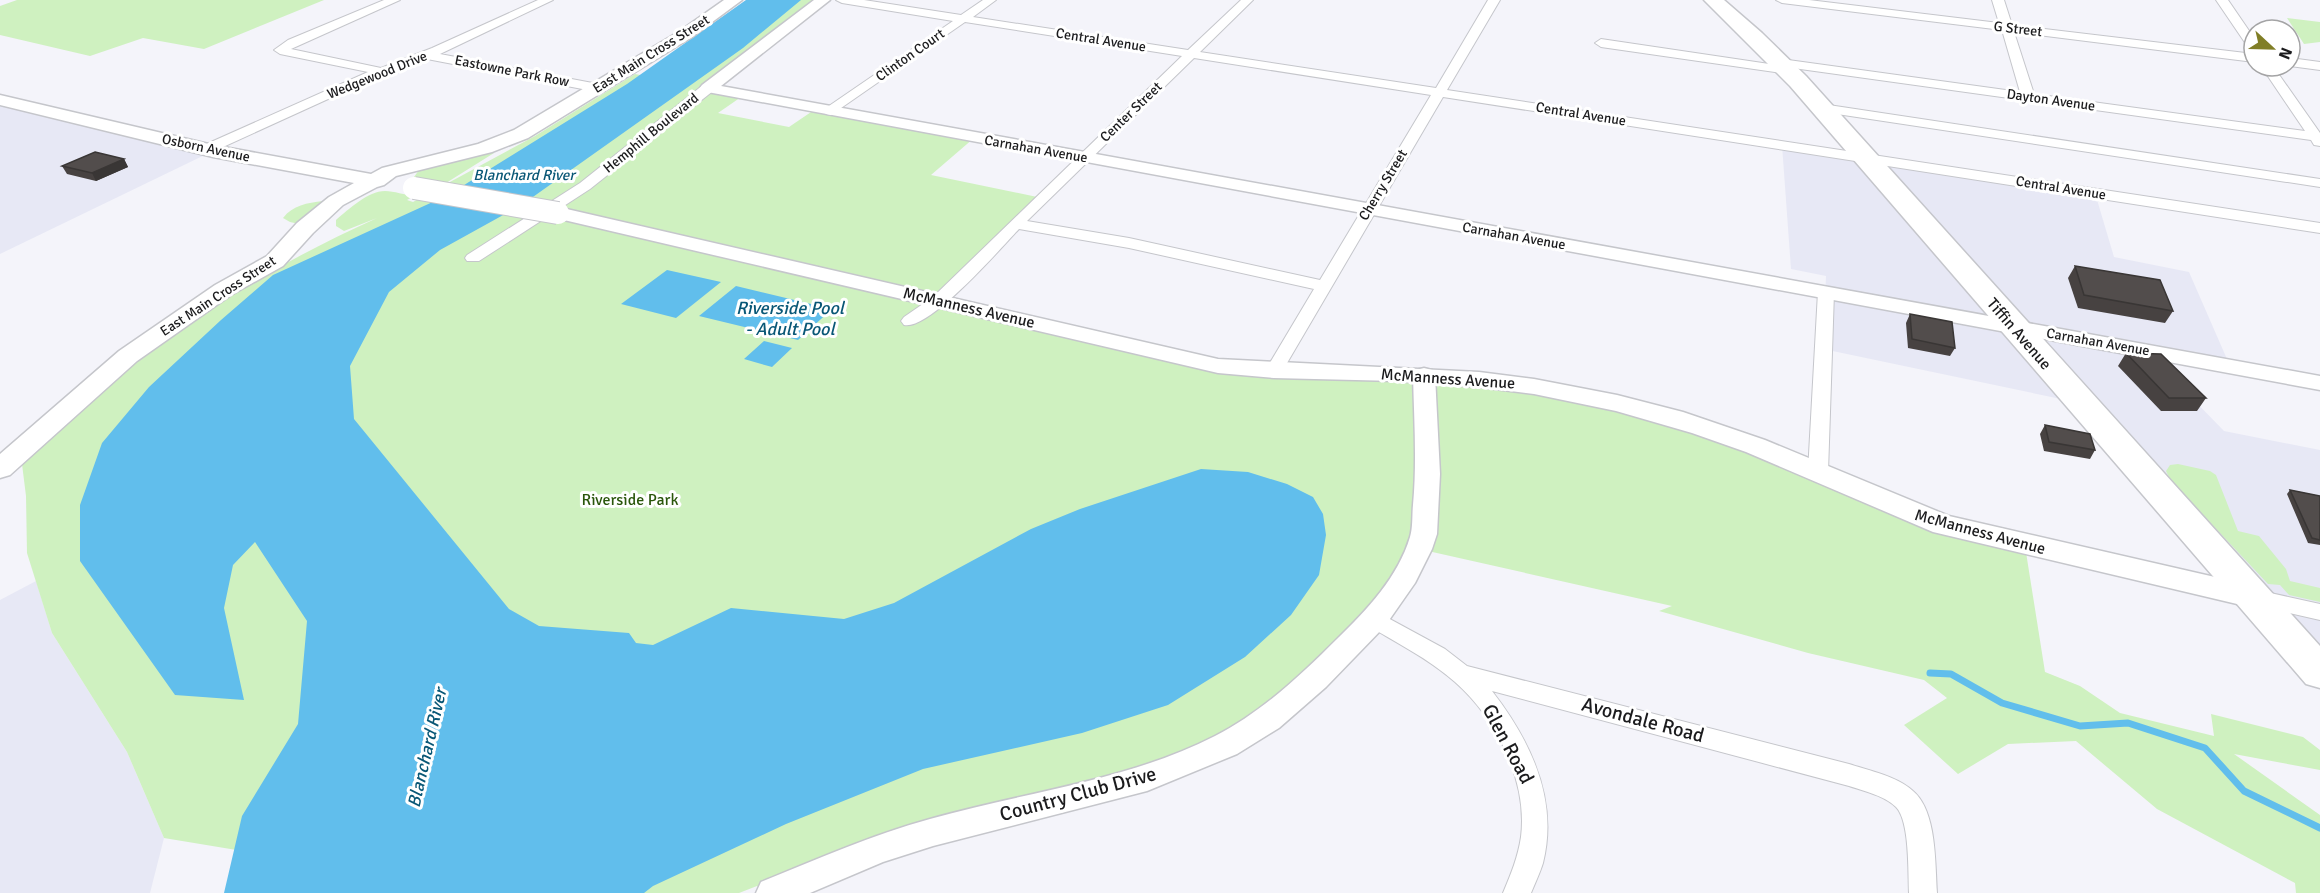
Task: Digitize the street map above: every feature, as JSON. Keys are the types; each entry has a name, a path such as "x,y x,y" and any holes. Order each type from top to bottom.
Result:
{"highway":[{"name":"Tiffin Avenue","path":"1713,0 1785,66 2013,327 2320,672"}],"main road":[{"name":"East Main Cross Street","path":"0,469 128,356 223,290 275,261 328,207 373,180 399,169 497,145 521,134 687,34 734,0"},
{"name":"Osborn Avenue","path":"0,100 207,149 414,188"},
{"name":"McManness Avenue","path":"414,188 558,213 1218,366 1274,371 1424,375 1509,382 1617,403 1726,435 1818,472 1912,515 1943,525 2254,597"}],"street":[{"path":"380,71 284,52 281,48 394,0"},
{"name":"Wedgewood Drive","path":"207,149 380,71 427,55 546,0"},
{"name":"Hemphill Boulevard","path":"473,258 585,186 823,0"},
{"name":"Central Avenue","path":"842,0 2320,228"},
{"name":"Clinton Court","path":"831,111 990,0"},
{"name":"Center Street","path":"910,321 918,318 939,301 1083,157 1247,0"},
{"name":"Cherry Street","path":"1274,371 1494,0"},
{"name":"G Street","path":"1782,0 2242,56"},
{"path":"1998,0 2028,96"},
{"path":"2222,0 2242,29"},
{"name":"Dayton Avenue","path":"1601,44 2028,96 2318,139"},
{"name":"Eastowne Park Row","path":"427,55 598,88"},
{"path":"2302,64 2320,66"},
{"path":"2275,78 2318,139"},
{"name":"Carnahan Avenue","path":"708,88 2320,383"},
{"path":"1822,108 2320,183"},
{"path":"1016,224 1129,243 1323,286"},
{"path":"1818,472 1826,292"},
{"name":"Country Club Drive","path":"773,893 876,849 933,832 1147,778 1226,745 1276,713 1316,679 1375,619 1405,576 1419,549 1424,534 1428,474 1424,375"},
{"name":"McManness Avenue","path":"2254,597 2320,612"},
{"name":"Avondale Road","path":"1375,619 1437,655 1460,673 1850,776 1894,793 1906,799 1915,811 1923,893"},
{"name":"Glen Road","path":"1460,673 1485,699 1503,725 1531,783 1534,797 1533,843 1517,893"}],"shaded area":[{"path":"0,100 213,151 0,254"},
{"path":"1782,145 2095,193 2114,257 2189,272 2230,366 2147,352 2224,431 2320,450 2320,675 2080,403 1823,349 1826,276 1791,269"},
{"path":"36,581 52,633 127,752 164,838 150,893 0,893 0,600"}],"green space":[{"path":"17,0 324,0 204,49 143,38 90,56 0,35 0,6"},
{"name":"Riverside Park","path":"776,0 823,0 708,88 744,95 718,113 789,127 817,108 974,138 931,175 1042,198 940,300 1218,366 1365,373 1589,397 2025,546 2045,672 2080,686 2120,713 2214,736 2211,714 2303,737 2320,750 2320,770 2234,754 2320,815 2320,893 2296,893 2295,883 2157,809 2076,741 2008,744 1958,774 1904,725 1947,698 1924,680 1808,653 1659,611 1672,606 1419,549 1405,576 1226,745 764,893 757,886 739,893 419,893 398,877 164,838 127,752 52,633 27,553 26,496 22,464 113,381 184,326 257,279 377,218 344,231 336,226 336,220 365,197 388,191 414,196 407,200 413,202 535,136 635,74 666,80"},
{"path":"2302,20 2320,22 2320,42 2304,44"},
{"path":"493,151 494,153 446,183 414,177 419,170"},
{"path":"323,201 299,224 283,218 296,207"},
{"path":"2178,464 2210,471 2216,475 2238,531 2259,536 2286,569 2290,581 2320,588 2320,602 2289,595 2280,585 2268,584 2171,481 2166,471 2170,465"}],"water":[{"name":"Blanchard River","path":"746,0 801,0 743,48 523,204 440,250 389,292 350,366 354,419 509,609 539,626 629,633 636,643 653,645 731,608 844,619 894,603 1031,529 1080,509 1201,469 1248,472 1287,484 1313,497 1323,514 1326,535 1319,575 1291,615 1245,657 1168,705 1082,733 923,769 786,824 653,886 644,893 224,893 242,816 298,724 307,621 255,542 233,565 224,608 244,700 175,695 80,561 80,505 102,443 149,387 273,275 448,195 627,84"},
{"path":"667,270 721,282 676,318 621,304"},
{"name":"Riverside Pool - Adult Pool","path":"736,286 832,309 798,340 699,316"},
{"path":"764,341 792,348 772,367 744,359"}],"building":[{"path":"95,152 124,159 92,173 62,166"},
{"path":"2075,266 2160,280 2173,311 2084,295"},
{"path":"1910,314 1952,322 1955,348 1912,339"},
{"path":"2126,353 2161,354 2206,398 2169,398"},
{"path":"2045,425 2090,434 2095,450 2049,442"},
{"path":"2290,490 2320,496 2320,540 2312,538"}],"waterway":[{"path":"1930,673 1951,674 2002,703 2080,726 2128,723 2205,748 2244,791 2320,828"}]}
